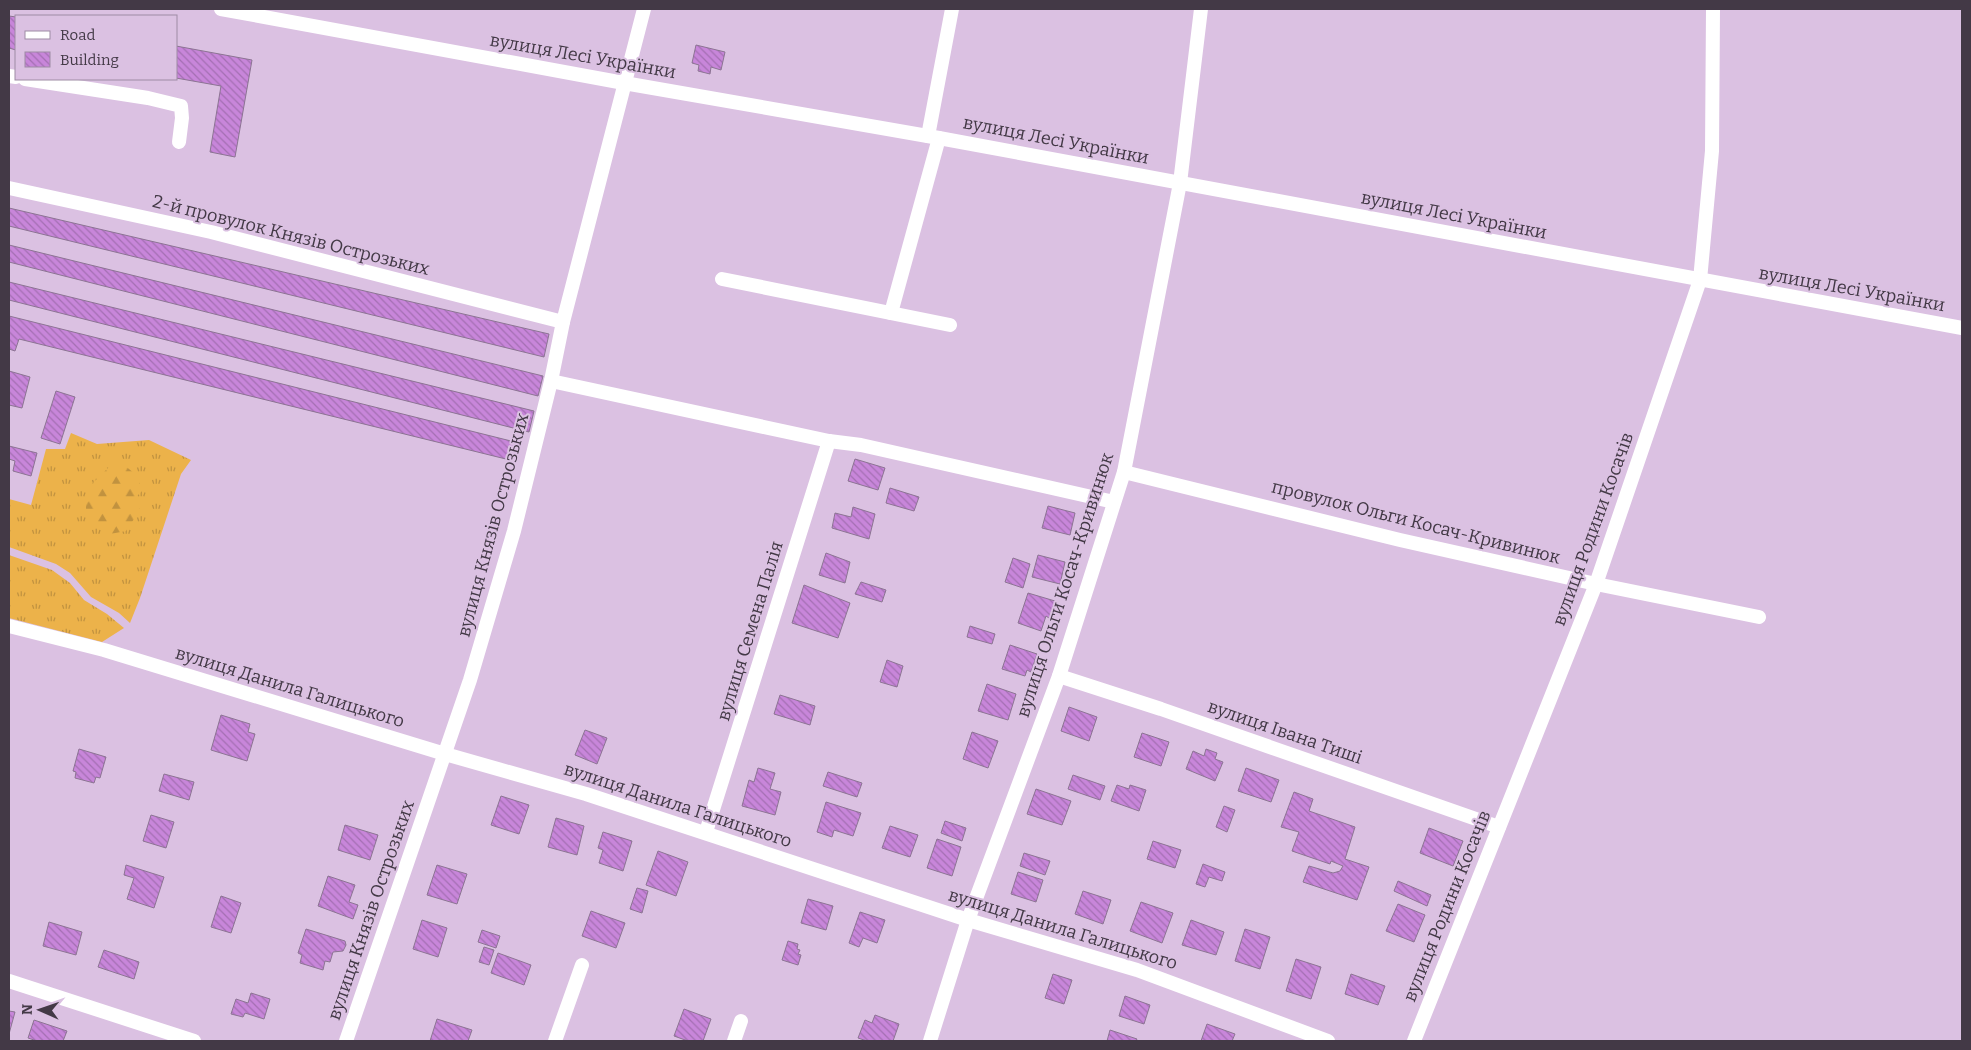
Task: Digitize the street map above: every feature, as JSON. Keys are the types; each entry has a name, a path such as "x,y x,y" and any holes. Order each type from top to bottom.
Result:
{"street":[{"name":"вулиця Лесі Українки","path":"228,9 624,83 934,137 1962,328"},
{"name":"вулиця Князів Острозьких","path":"346,1041 470,680 514,531 551,381 563,322 644,9"},
{"path":"934,137 952,9"},
{"name":"вулиця Ольги Косач-Кривинюк","path":"930,1041 968,920 1059,676 1124,472 1180,183 1201,9"},
{"name":"вулиця Родини Косачів","path":"1414,1041 1596,584 1700,280 1712,151 1713,9"},
{"path":"31,80 148,98 181,106 182,118 178,142"},
{"name":"вулиця Лесі Українки","path":"891,313 934,137"},
{"name":"2-й провулок Князів Острозьких","path":"9,188 211,232 563,322"},
{"path":"722,279 950,325"},
{"path":"551,381 829,441 861,445 1114,502"},
{"name":"вулиця Семена Палія","path":"706,832 829,441"},
{"name":"провулок Ольги Косач-Кривинюк","path":"1124,472 1400,540 1596,584 1759,617"},
{"name":"вулиця Данила Галицького","path":"9,626 104,650 445,754 586,794 706,832 968,920 1137,970 1328,1041"},
{"name":"вулиця Івана Тиші","path":"1059,676 1161,708 1499,827"},
{"path":"555,1041 582,965"},
{"path":"9,980 194,1041"},
{"path":"734,1041 741,1021"}],"green space":[{"path":"71,433 97,444 149,440 191,460 181,474 130,623 119,613 91,597 70,573 56,564 9,547 9,499 31,505 46,449 65,449"},
{"path":"117,459 135,474 143,490 135,498 140,510 126,531 110,534 86,513 86,490"},
{"path":"9,555 52,570 70,583 84,600 107,614 124,628 102,642 9,618"}],"building":[{"path":"9,16 15,17 15,50 9,48"},
{"path":"696,45 725,52 721,70 711,67 710,74 698,71 699,65 692,63"},
{"path":"178,46 252,60 235,157 210,152 221,86 178,78"},
{"path":"9,208 549,334 544,357 9,226"},
{"path":"9,245 543,376 538,396 9,262"},
{"path":"9,282 534,411 529,432 9,300"},
{"path":"9,316 519,443 514,461 19,339 15,351 9,349"},
{"path":"9,371 30,377 22,408 9,405"},
{"path":"56,391 75,397 60,444 41,438"},
{"path":"9,446 37,453 31,476 13,471 15,461 9,459"},
{"path":"855,459 885,468 878,490 848,481"},
{"path":"890,488 919,497 914,511 886,503"},
{"path":"1048,506 1075,513 1070,535 1042,528"},
{"path":"853,507 875,514 869,539 832,528 835,513 851,517"},
{"path":"826,553 850,562 845,583 819,575"},
{"path":"1038,555 1065,562 1060,584 1032,577"},
{"path":"1013,558 1030,564 1023,588 1005,582"},
{"path":"861,582 886,590 882,602 855,594"},
{"path":"804,585 850,603 838,638 792,623"},
{"path":"1028,593 1055,601 1049,618 1046,616 1041,631 1018,623"},
{"path":"970,626 995,634 992,644 967,637"},
{"path":"1010,645 1037,654 1031,672 1027,670 1025,676 1002,669"},
{"path":"887,660 903,666 897,687 880,682"},
{"path":"987,684 1016,694 1008,720 978,711"},
{"path":"780,695 815,706 810,725 774,714"},
{"path":"1069,707 1097,717 1089,741 1061,731"},
{"path":"221,715 250,724 248,732 255,734 247,761 211,750"},
{"path":"585,730 607,738 597,764 575,755"},
{"path":"972,732 998,741 988,768 963,759"},
{"path":"1142,733 1169,742 1161,766 1134,757"},
{"path":"79,749 106,757 100,778 96,777 94,783 75,778 76,772 73,771"},
{"path":"1206,749 1217,753 1215,759 1223,762 1215,781 1186,769 1193,751 1204,756"},
{"path":"758,768 775,773 770,789 781,792 775,815 742,806 749,780 754,782"},
{"path":"1246,768 1279,780 1271,802 1238,791"},
{"path":"828,772 862,783 857,797 823,786"},
{"path":"164,774 194,782 189,800 159,791"},
{"path":"1073,775 1105,786 1100,800 1068,789"},
{"path":"1117,785 1129,789 1130,785 1146,790 1139,811 1111,801"},
{"path":"1036,789 1071,801 1062,825 1027,814"},
{"path":"1294,792 1313,799 1309,811 1355,827 1345,859 1369,867 1357,900 1303,882 1309,866 1333,873 1340,871 1343,866 1331,861 1330,864 1292,851 1299,832 1281,827"},
{"path":"501,796 529,805 519,834 491,825"},
{"path":"826,802 861,813 853,836 834,830 832,837 817,832"},
{"path":"1224,806 1235,810 1227,832 1216,827"},
{"path":"151,815 174,822 166,848 143,841"},
{"path":"556,818 584,826 577,855 548,847"},
{"path":"945,821 966,828 962,841 941,833"},
{"path":"345,825 378,835 370,860 338,850"},
{"path":"890,826 918,835 910,857 882,848"},
{"path":"1429,828 1463,841 1453,866 1420,853"},
{"path":"603,832 632,841 623,871 599,863 603,850 598,848"},
{"path":"937,839 961,847 952,876 927,868"},
{"path":"1153,841 1181,850 1175,868 1147,859"},
{"path":"658,851 688,862 676,896 646,885"},
{"path":"1024,853 1050,861 1045,875 1020,866"},
{"path":"1203,864 1225,872 1222,881 1209,877 1205,887 1196,884"},
{"path":"126,865 164,877 154,908 127,899 134,878 124,875"},
{"path":"437,865 467,874 457,904 427,895"},
{"path":"1018,872 1043,880 1036,902 1011,894"},
{"path":"328,876 355,885 349,902 358,905 353,919 318,906"},
{"path":"1398,881 1431,895 1427,906 1394,891"},
{"path":"637,888 648,891 642,913 630,909"},
{"path":"1083,891 1111,900 1103,924 1075,914"},
{"path":"221,896 241,903 231,933 211,927"},
{"path":"808,899 833,906 826,930 801,923"},
{"path":"1141,902 1173,913 1162,943 1130,931"},
{"path":"1398,904 1425,915 1414,942 1386,931"},
{"path":"591,911 625,923 616,948 582,936"},
{"path":"860,912 885,920 877,943 863,938 859,947 849,943"},
{"path":"422,920 447,928 438,957 413,949"},
{"path":"1191,920 1224,932 1216,955 1182,945"},
{"path":"49,922 82,932 76,955 43,946"},
{"path":"306,929 345,941 346,945 343,951 333,952 330,962 325,961 323,970 300,963 302,955 298,953"},
{"path":"1245,929 1270,937 1260,969 1235,961"},
{"path":"482,930 500,936 496,948 478,942"},
{"path":"788,941 798,944 797,949 800,950 798,954 801,955 798,965 782,960"},
{"path":"484,947 494,950 489,965 479,962"},
{"path":"104,950 139,962 134,979 98,967"},
{"path":"498,953 531,965 524,985 491,973"},
{"path":"1296,959 1321,967 1311,999 1286,991"},
{"path":"1053,974 1072,980 1064,1004 1045,998"},
{"path":"1351,974 1385,986 1378,1005 1345,994"},
{"path":"251,993 270,999 264,1019 245,1013 243,1017 231,1014 236,999 248,1003"},
{"path":"1125,996 1150,1005 1144,1024 1119,1016"},
{"path":"684,1009 711,1019 703,1041 688,1041 674,1036"},
{"path":"9,1011 15,1012 9,1034"},
{"path":"875,1015 899,1024 893,1041 867,1041 858,1038 865,1020 872,1023"},
{"path":"437,1019 472,1030 468,1041 430,1041"},
{"path":"34,1020 67,1031 63,1041 37,1041 28,1038"},
{"path":"1207,1024 1235,1034 1232,1041 1201,1041"},
{"path":"1110,1030 1137,1039 1136,1041 1107,1041"}]}
